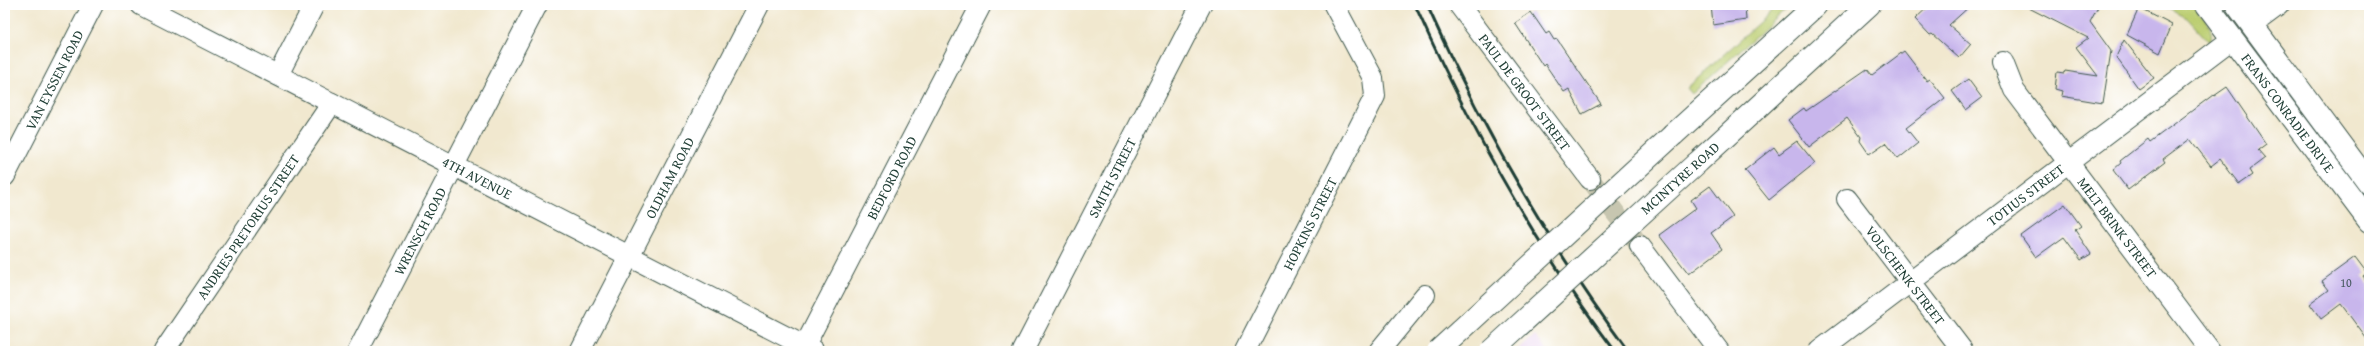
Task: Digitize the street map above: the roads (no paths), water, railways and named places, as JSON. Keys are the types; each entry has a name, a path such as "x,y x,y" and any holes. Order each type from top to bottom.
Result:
{"main road":[{"path":"1438,351 1816,5"},
{"name":"MCINTYRE ROAD","path":"1491,351 1870,5"},
{"name":"FRANS CONRADIE DRIVE","path":"2207,5 2369,222"},
{"name":"FRANS CONRADIE DRIVE","path":"2237,5 2369,183"}],"street":[{"name":"VAN EYSSEN ROAD","path":"5,176 93,5"},
{"name":"4TH AVENUE","path":"141,5 807,349"},
{"path":"278,75 314,5"},
{"name":"WRENSCH ROAD","path":"358,351 537,5"},
{"name":"OLDHAM ROAD","path":"580,351 759,5"},
{"name":"BEDFORD ROAD","path":"807,349 981,5"},
{"name":"SMITH STREET","path":"1023,351 1201,5"},
{"name":"HOPKINS STREET","path":"1245,351 1375,96 1373,78 1334,5"},
{"name":"PAUL DE GROOT STREET","path":"1459,5 1590,179"},
{"path":"2252,25 2279,5"},
{"name":"TOTIUS STREET","path":"1819,351 2232,39"},
{"name":"MELT BRINK STREET","path":"2003,62 2014,90 2210,351"},
{"name":"ANDRIES PRETORIUS STREET","path":"164,351 332,103"},
{"name":"VOLSCHENK STREET","path":"1847,199 1963,351"},
{"path":"1640,246 1719,351"},
{"path":"1379,351 1425,295"}],"tunnel":[{"path":"1590,179 1640,246"}],"railway":[{"path":"1415,5 1458,95 1505,184 1558,269 1615,351"},
{"path":"1427,5 1470,95 1518,184 1571,269 1628,351"}]}
